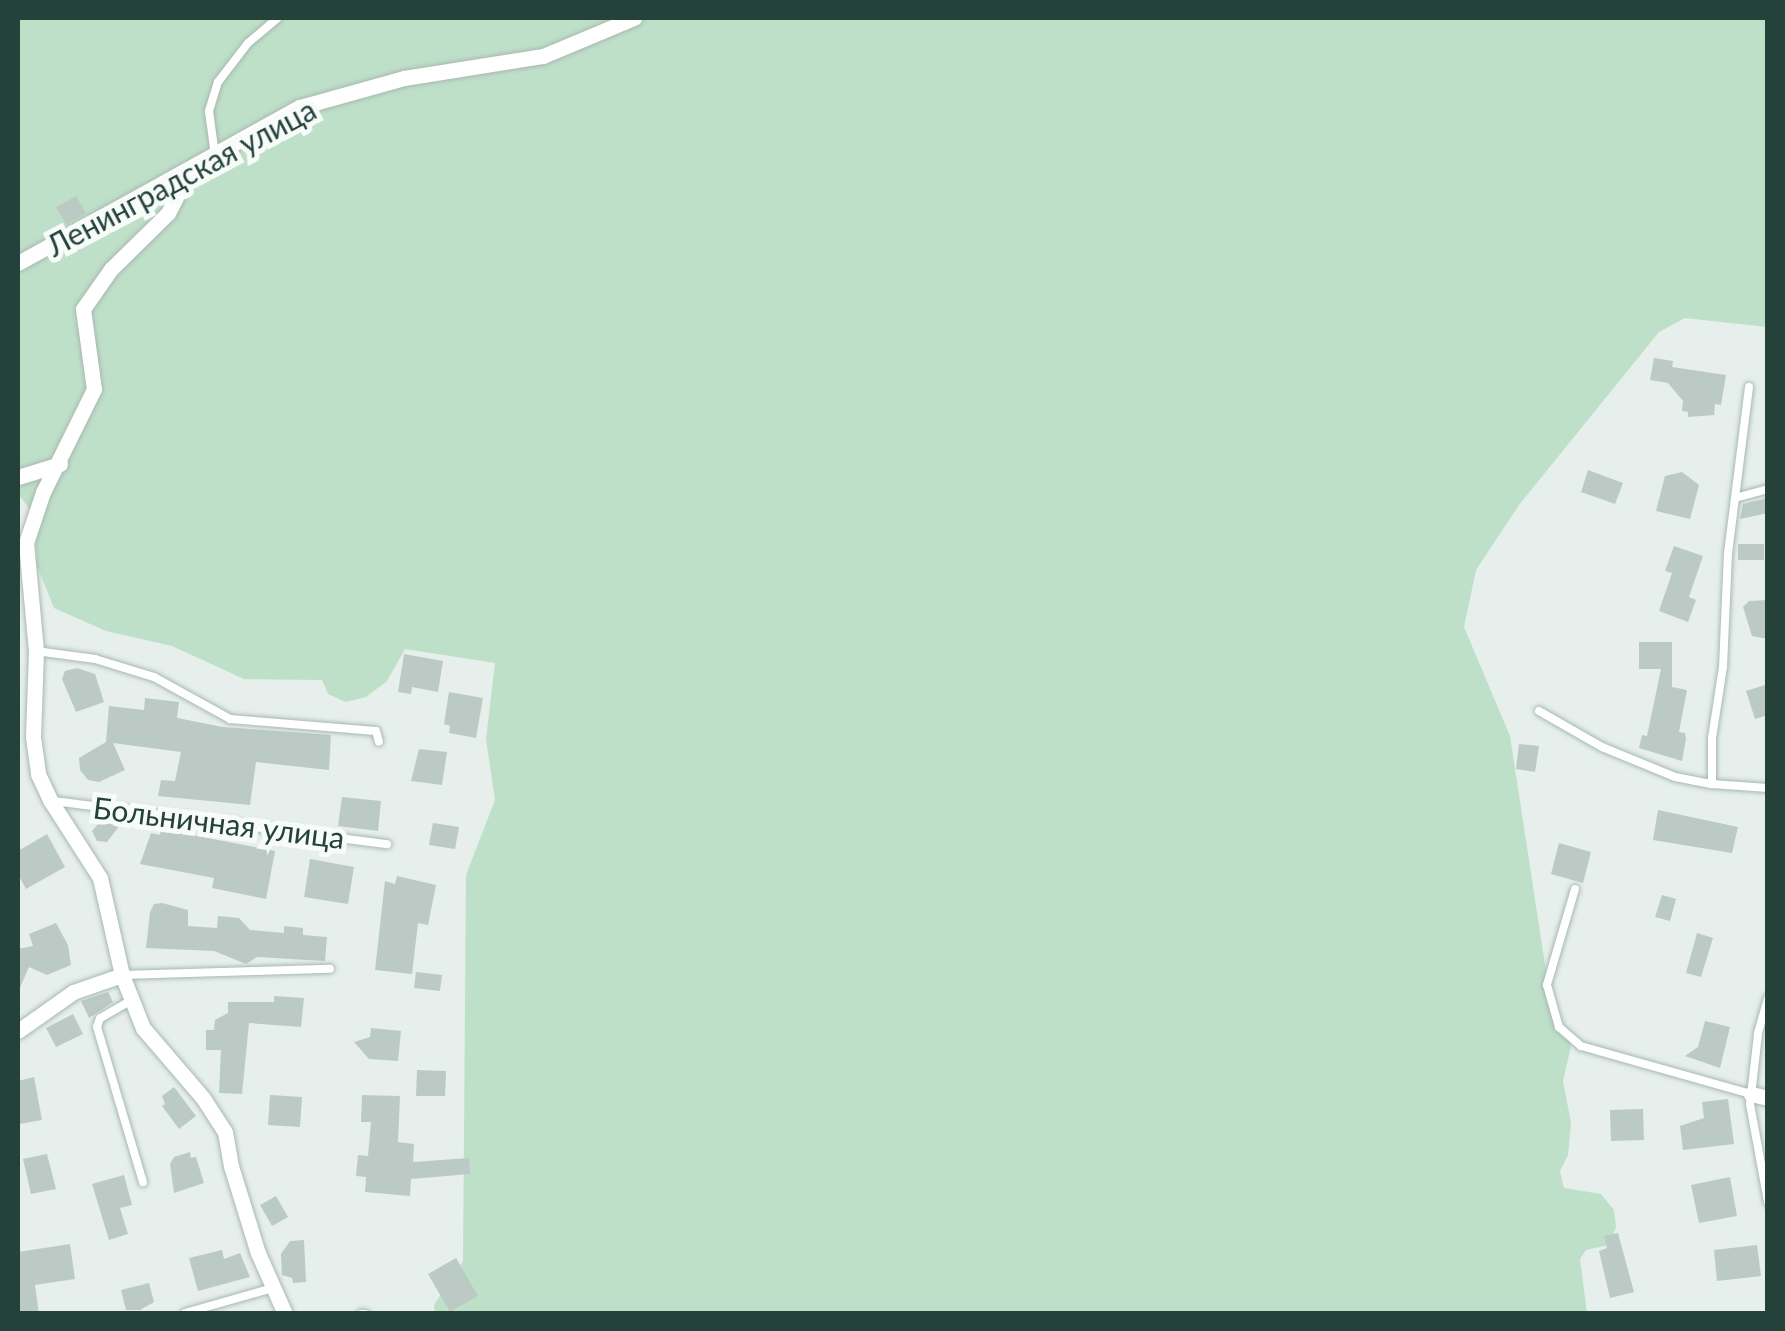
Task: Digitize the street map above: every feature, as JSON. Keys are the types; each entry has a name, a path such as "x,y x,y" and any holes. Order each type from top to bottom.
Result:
{"street":[{"name":"Ленинградская улица","path":"18,262 300,106 404,78 543,56 634,18"},
{"name":"Больничная улица","path":"190,170 174,205 111,269 83,309 82,326 94,389 43,492 26,543 36,651 32,736 38,774 50,800 100,878 122,975 142,1028 203,1098 225,1132 231,1166 285,1314"},
{"path":"18,476 60,464"},
{"path":"18,1031 73,992 122,975"}],"lane":[{"path":"214,155 208,111 218,82 248,42 278,18"},
{"path":"1712,784 1712,738 1723,666 1735,498 1749,387"},
{"path":"1735,498 1768,489"},
{"path":"36,651 95,659 154,677 230,719 376,731 379,742"},
{"path":"1539,711 1602,747 1675,777 1768,788"},
{"name":"Больничная улица","path":"50,800 388,844"},
{"path":"1575,889 1547,985 1559,1027 1581,1046 1760,1096"},
{"path":"122,975 330,970"},
{"path":"1768,998 1758,1034 1760,1096 1752,1134 1768,1202"},
{"path":"130,1002 100,1018 97,1028 143,1182"},
{"path":"185,1314 273,1288"}],"green space":[{"path":"18,18 1767,18 1767,327 1685,318 1659,332 1519,505 1476,570 1464,627 1510,736 1549,991 1571,1046 1563,1081 1571,1123 1568,1155 1560,1171 1564,1188 1601,1194 1614,1210 1616,1227 1609,1245 1586,1250 1580,1259 1587,1313 435,1313 434,1305 463,1261 466,875 495,800 486,739 495,663 405,649 387,681 366,697 346,702 328,694 322,680 244,679 172,646 106,631 54,608 37,566 35,516 18,494"}],"building":[{"path":"76,196 86,213 66,224 56,207"},
{"path":"1654,358 1673,361 1672,367 1726,375 1721,405 1715,404 1714,415 1688,417 1688,412 1682,411 1683,401 1668,383 1650,380"},
{"path":"1588,470 1623,483 1615,504 1581,492"},
{"path":"1682,472 1699,485 1690,519 1656,511 1665,476"},
{"path":"1768,498 1768,513 1740,519 1743,504"},
{"path":"1738,544 1764,544 1764,560 1738,560"},
{"path":"1674,546 1703,556 1689,597 1696,600 1688,622 1659,611 1672,573 1665,571"},
{"path":"1768,600 1768,639 1752,636 1743,607 1749,601"},
{"path":"1639,642 1672,642 1672,687 1687,690 1679,732 1685,733 1686,739 1682,761 1639,748 1642,735 1647,736 1661,669 1639,669"},
{"path":"404,654 443,661 438,692 412,687 411,694 398,692"},
{"path":"77,668 95,674 104,702 76,712 62,679 65,671"},
{"path":"1768,684 1768,715 1755,719 1746,691"},
{"path":"449,692 483,698 476,738 449,733 450,726 444,724"},
{"path":"145,698 179,702 177,718 223,727 331,735 329,770 256,762 250,805 158,796 161,780 175,781 181,752 113,743 125,770 99,782 88,780 80,770 79,758 106,742 109,706 144,710"},
{"path":"1519,744 1539,746 1535,772 1516,769"},
{"path":"419,749 447,752 442,785 411,781"},
{"path":"342,797 381,801 378,831 338,826"},
{"path":"1658,810 1738,827 1732,853 1653,840"},
{"path":"99,823 120,825 107,842 97,841 92,831"},
{"path":"433,823 459,827 455,849 429,845"},
{"path":"161,829 275,851 266,899 212,888 214,878 140,864 151,833 160,835"},
{"path":"47,834 65,867 26,889 18,874 18,851"},
{"path":"1559,843 1591,852 1583,883 1551,874"},
{"path":"310,859 354,867 348,904 304,897"},
{"path":"397,876 436,885 428,925 418,923 412,974 375,970 385,881 395,884"},
{"path":"1662,895 1676,899 1670,921 1655,917"},
{"path":"154,904 188,910 188,926 217,928 218,916 239,918 250,930 284,933 284,926 303,928 303,935 327,937 325,961 257,957 246,964 214,951 146,948 150,912"},
{"path":"56,923 68,945 71,965 47,975 29,967 18,992 18,949 33,946 29,934"},
{"path":"1697,933 1713,938 1701,977 1686,973"},
{"path":"416,972 442,975 440,991 414,988"},
{"path":"108,992 113,1002 89,1018 81,1001"},
{"path":"274,996 304,998 301,1027 249,1023 242,1094 219,1093 221,1050 206,1050 206,1030 214,1030 215,1020 228,1013 228,1002 274,1002"},
{"path":"73,1014 83,1034 56,1047 46,1028"},
{"path":"1705,1021 1730,1027 1720,1068 1685,1056 1698,1047"},
{"path":"371,1028 401,1031 398,1061 369,1059 354,1042 370,1037"},
{"path":"417,1070 446,1071 445,1096 416,1096"},
{"path":"34,1077 42,1120 20,1124 18,1081"},
{"path":"174,1087 196,1116 179,1129 162,1106 162,1096"},
{"path":"270,1095 302,1097 300,1127 268,1125"},
{"path":"362,1095 400,1096 398,1142 414,1144 413,1162 469,1158 470,1174 411,1179 410,1196 365,1192 366,1177 356,1176 358,1155 368,1156 371,1122 361,1122"},
{"path":"1728,1099 1734,1144 1683,1150 1680,1126 1704,1118 1702,1102"},
{"path":"1643,1109 1644,1140 1611,1141 1610,1110"},
{"path":"190,1152 191,1158 196,1157 204,1183 174,1193 170,1164 174,1157"},
{"path":"47,1154 56,1189 31,1194 23,1159"},
{"path":"124,1175 132,1205 120,1208 128,1234 109,1240 92,1184"},
{"path":"1730,1177 1737,1216 1699,1223 1691,1185"},
{"path":"276,1196 288,1217 272,1226 260,1205"},
{"path":"1618,1233 1634,1292 1610,1298 1599,1251 1607,1248 1604,1236"},
{"path":"304,1240 306,1282 293,1283 292,1278 282,1275 281,1254 290,1241"},
{"path":"70,1244 75,1279 35,1285 39,1314 18,1314 18,1252"},
{"path":"1757,1245 1761,1276 1717,1281 1714,1250"},
{"path":"222,1250 224,1259 240,1253 250,1277 198,1291 189,1258"},
{"path":"456,1258 478,1296 450,1312 428,1274"},
{"path":"149,1283 154,1302 140,1310 126,1310 121,1290"}]}
